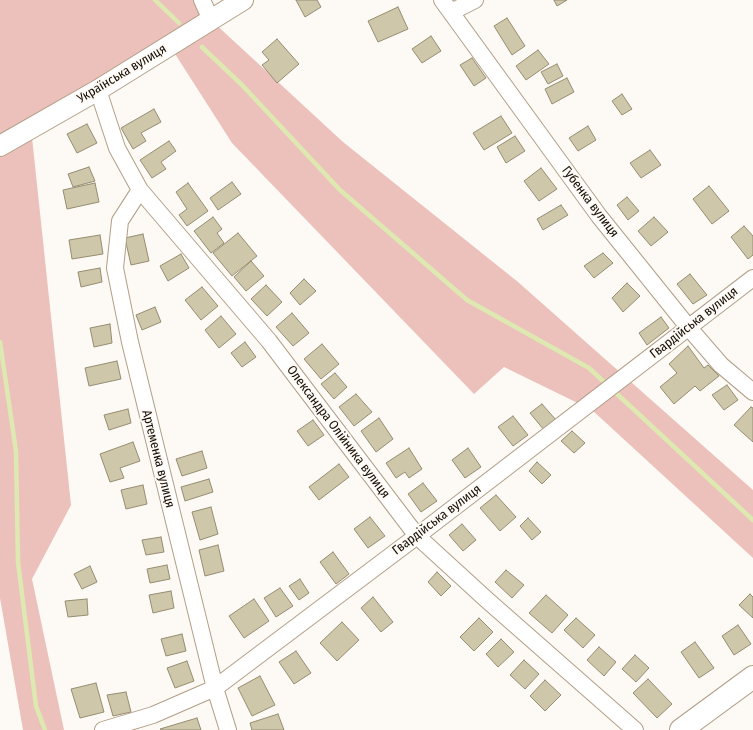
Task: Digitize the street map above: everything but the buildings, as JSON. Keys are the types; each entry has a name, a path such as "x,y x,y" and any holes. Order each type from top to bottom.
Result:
{"main road":[{"path":"681,730 753,677"}],"street":[{"path":"202,0 211,20"},
{"name":"Українська вулиця","path":"0,146 98,90 243,0"},
{"path":"446,6 475,0"},
{"name":"Губенка вулиця","path":"446,6 599,216 689,328 721,365 753,392"},
{"name":"Олександра Олійника вулиця","path":"98,90 117,148 140,190 269,341 417,536 487,600 635,730"},
{"name":"Артеменка вулиця","path":"140,190 120,221 115,268 130,342 215,688 228,730"},
{"name":"Гвардійська вулиця","path":"103,730 152,716 215,688 417,536 753,278"}],"shaded area":[{"path":"0,0 202,0 211,20 343,142 518,282 753,490 753,558 592,410 504,367 474,394 232,143 170,46 31,128 71,505 32,579 64,730 23,730 0,598"}],"waterway":[{"path":"155,0 179,23"},
{"path":"202,47 242,85 340,190 467,300 589,368 753,520"},
{"path":"0,342 16,451 18,562 36,706 45,730"}]}
